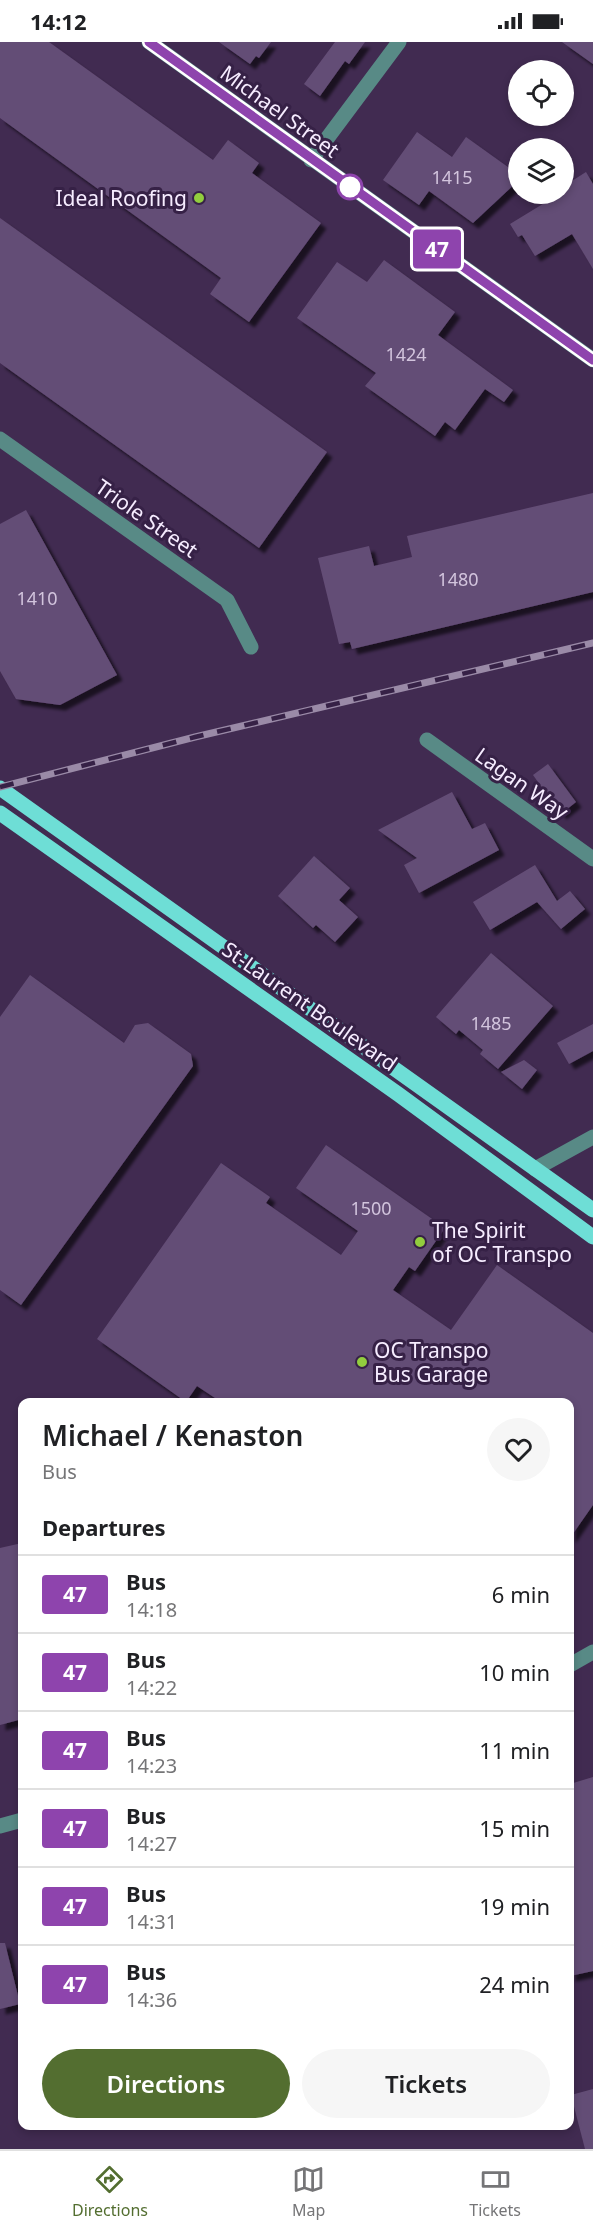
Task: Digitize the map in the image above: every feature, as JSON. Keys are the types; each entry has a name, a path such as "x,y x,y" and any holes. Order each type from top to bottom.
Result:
{"main road":[{"name":"St-Laurent Boulevard","path":"0,788 593,1210"},
{"name":"St-Laurent Boulevard","path":"0,813 398,1094 593,1237"}],"street":[{"name":"Michael Street","path":"148,42 593,360"},
{"path":"311,159 399,42"},
{"name":"Triole Street","path":"0,439 227,600 251,647"},
{"name":"Lagan Way","path":"427,740 593,859"},
{"path":"536,1169 593,1137"},
{"path":"574,1663 593,1652"},
{"path":"0,1826 18,1821"}],"building":[{"name":"Ideal Roofing","path":"0,42 49,42 213,160 228,140 259,163 252,173 321,223 249,322 210,294 221,278 0,118"},
{"path":"219,42 271,42 259,58 256,56 250,64"},
{"path":"335,42 365,42 349,64 345,61 320,96 304,84"},
{"path":"562,42 593,42 593,64"},
{"path":"417,132 452,157 466,137 508,167 508,190 473,223 429,191 419,205 383,180"},
{"path":"586,172 593,184 593,269 572,234 535,256 522,235 518,237 510,224 543,204 574,204 574,180"},
{"path":"0,218 327,452 259,548 0,363"},
{"path":"384,260 455,312 438,335 513,390 504,402 485,389 455,430 445,422 435,436 365,386 376,373 297,318 337,262 367,282"},
{"path":"593,493 593,592 352,649 350,642 339,644 318,558 369,546 374,566 412,557 407,536"},
{"path":"26,510 117,675 60,705 16,699 0,671 0,524"},
{"path":"548,764 576,802 561,814 533,775"},
{"path":"452,792 472,829 485,823 499,850 419,893 404,865 417,858 378,830"},
{"path":"314,856 350,888 339,900 358,917 335,942 316,925 313,928 278,896"},
{"path":"535,865 557,901 570,891 585,909 561,929 537,902 490,930 473,902"},
{"path":"491,953 553,1006 498,1069 480,1054 483,1050 459,1030 456,1034 436,1017"},
{"path":"30,975 124,1043 135,1025 148,1023 191,1054 193,1066 21,1305 0,1290 0,1017"},
{"path":"593,1024 593,1051 569,1064 557,1043"},
{"path":"524,1060 537,1070 522,1089 501,1072"},
{"name":"OC Transpo Bus Garage","path":"326,1145 445,1228 415,1271 409,1267 393,1290 451,1330 497,1265 593,1333 593,1505 574,1532 574,1398 215,1398 197,1386 189,1398 180,1398 97,1339 221,1163 270,1197 266,1203 341,1255 358,1231 296,1188"},
{"path":"18,1544 18,1720 0,1725 0,1548"},
{"path":"593,1777 593,1971 574,1975 574,1783"},
{"path":"0,1943 5,1943 18,2004 0,2009"},
{"path":"593,2089 593,2149 585,2149 574,2107 574,2094"}],"railway":[{"path":"0,787 195,737 593,643"}],"bus line":[{"name":"47","path":"149,42 593,360"}],"place":[{"name":"Ideal Roofing","path":"199,198"},
{"name":"The Spirit of OC Transpo","path":"420,1242"},
{"name":"OC Transpo Bus Garage","path":"362,1362"}]}
